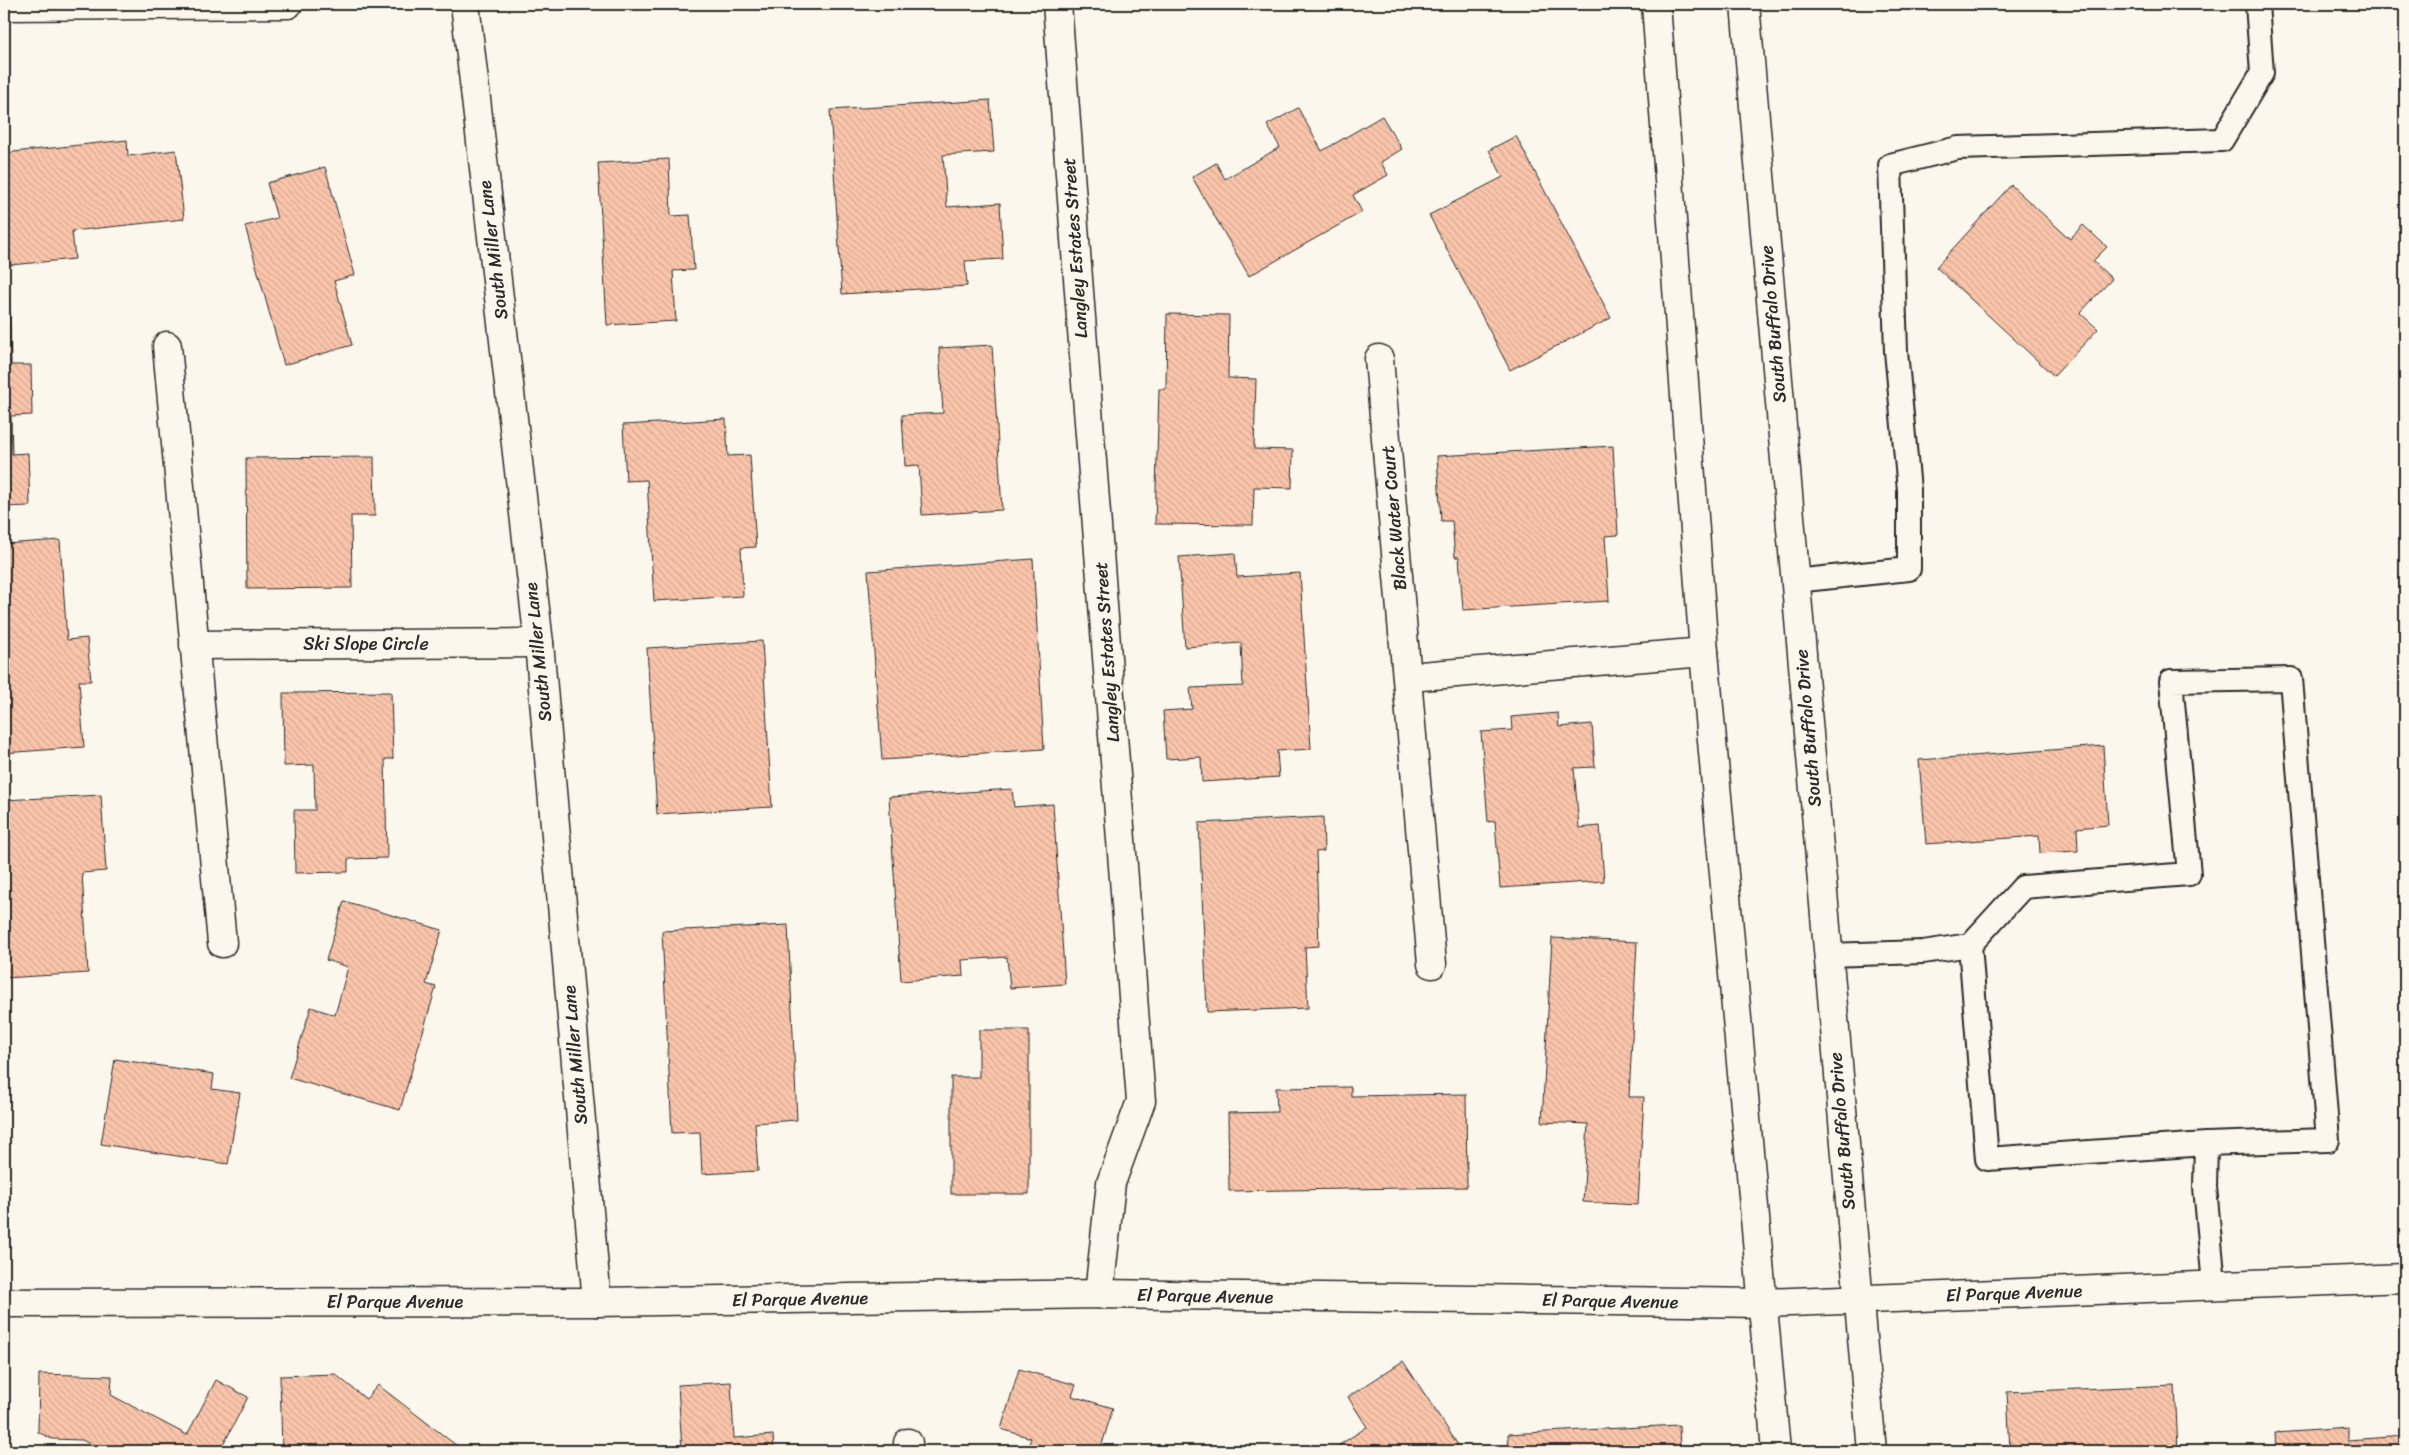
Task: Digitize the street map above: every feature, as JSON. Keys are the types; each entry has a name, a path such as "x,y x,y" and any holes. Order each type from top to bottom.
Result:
{"street":[{"path":"4,6 288,4"},
{"name":"South Miller Lane","path":"465,4 538,643 597,1302"},
{"name":"Langley Estates Street","path":"1058,4 1141,1101 1111,1183 1098,1294"},
{"path":"1656,4 1704,652 1776,1451"},
{"name":"South Buffalo Drive","path":"1745,4 1857,1299 1872,1451"},
{"path":"167,346 222,943"},
{"name":"Black Water Court","path":"1379,359 1409,677 1432,964"},
{"name":"Ski Slope Circle","path":"194,645 538,643"},
{"path":"1409,677 1704,652"},
{"name":"El Parque Avenue","path":"4,1303 597,1302 1098,1294 1763,1304 2405,1278"}],"lane":[{"path":"1795,581 1909,569 1909,490 1896,352 1890,164 1958,148 2222,140 2262,73 2257,4"},
{"path":"1827,955 1923,952 1970,945 2023,888 2189,874 2171,681 2291,679 2328,1140 2206,1144 1987,1159 1970,945"},
{"path":"2206,1144 2205,1187 2214,1285"}],"building":[{"path":"990,100 994,152 943,155 947,207 1000,203 1003,259 965,261 967,286 842,294 830,110"},
{"path":"1298,108 1322,151 1382,116 1402,149 1381,162 1388,175 1353,195 1362,212 1249,276 1192,177 1216,163 1225,179 1280,147 1267,125"},
{"path":"1516,136 1611,318 1510,370 1429,215 1503,177 1489,150"},
{"path":"127,140 128,156 176,150 184,219 72,231 75,259 10,265 4,207 4,153"},
{"path":"669,159 671,216 690,215 694,270 673,271 676,321 607,325 598,163"},
{"path":"325,167 355,275 334,281 352,345 284,365 245,226 277,218 267,183"},
{"path":"2011,185 2070,239 2083,225 2107,247 2093,261 2112,279 2080,313 2098,329 2054,376 1936,267"},
{"path":"4,301 9,301 11,365 31,365 32,415 11,416 12,454 28,453 30,506 4,507"},
{"path":"1167,314 1229,315 1228,378 1256,379 1254,449 1293,450 1292,488 1254,487 1253,525 1155,524 1159,389 1166,389"},
{"path":"992,345 1002,510 922,515 919,465 905,466 902,415 943,413 939,348"},
{"path":"726,419 728,456 750,455 756,547 741,548 743,596 654,601 647,480 626,481 623,425"},
{"path":"1613,446 1618,535 1605,536 1609,601 1463,610 1459,557 1455,557 1452,521 1441,521 1437,456"},
{"path":"374,457 375,516 351,516 352,588 247,589 246,458"},
{"path":"60,540 67,640 87,638 91,681 79,681 84,747 4,753 4,544"},
{"path":"1235,553 1237,577 1300,573 1311,749 1277,751 1279,777 1202,782 1201,757 1166,759 1163,711 1192,709 1190,688 1243,686 1241,643 1185,647 1179,557"},
{"path":"1033,559 1044,749 882,760 868,571"},
{"path":"762,641 772,807 657,814 647,648"},
{"path":"391,692 393,759 385,759 387,858 348,859 348,872 295,873 294,810 315,810 314,765 284,766 283,693"},
{"path":"1558,713 1559,727 1592,724 1595,767 1574,768 1579,828 1600,826 1604,881 1500,888 1495,821 1488,822 1481,732 1512,730 1511,717"},
{"path":"2103,746 2108,825 2077,828 2078,851 2040,853 2039,836 1926,844 1919,760"},
{"path":"1012,789 1014,807 1053,804 1065,984 1010,988 1007,957 962,960 963,976 901,981 889,797"},
{"path":"101,795 106,871 82,873 88,973 4,978 4,800"},
{"path":"1323,817 1324,851 1316,852 1319,946 1305,947 1308,1008 1207,1012 1199,823"},
{"path":"344,901 442,930 426,984 436,987 400,1110 289,1078 311,1007 335,1015 348,967 326,960"},
{"path":"788,925 797,1120 755,1123 758,1171 702,1174 700,1132 672,1133 662,931"},
{"path":"1552,938 1637,942 1629,1097 1644,1097 1638,1205 1583,1202 1588,1124 1542,1122"},
{"path":"979,1030 1029,1030 1029,1194 951,1194 951,1077 979,1077"},
{"path":"115,1059 214,1074 212,1089 240,1093 228,1164 101,1144"},
{"path":"1351,1087 1351,1096 1466,1094 1467,1187 1229,1191 1228,1113 1277,1112 1276,1088"},
{"path":"1403,1361 1462,1451 1330,1451 1367,1427 1348,1397"},
{"path":"1019,1369 1076,1385 1072,1396 1113,1408 1100,1451 1027,1451 1031,1438 1001,1429"},
{"path":"39,1374 112,1376 111,1395 187,1435 216,1380 248,1397 220,1451 104,1451 82,1440 52,1439 38,1432"},
{"path":"335,1374 366,1399 378,1385 461,1449 459,1451 282,1451 280,1376"},
{"path":"731,1382 734,1438 773,1435 774,1451 682,1451 678,1385"},
{"path":"2175,1385 2178,1451 2010,1451 2007,1392"},
{"path":"1679,1425 1680,1451 1509,1451 1508,1434"},
{"path":"2348,1428 2348,1440 2405,1436 2405,1451 2276,1451 2275,1433"}]}
